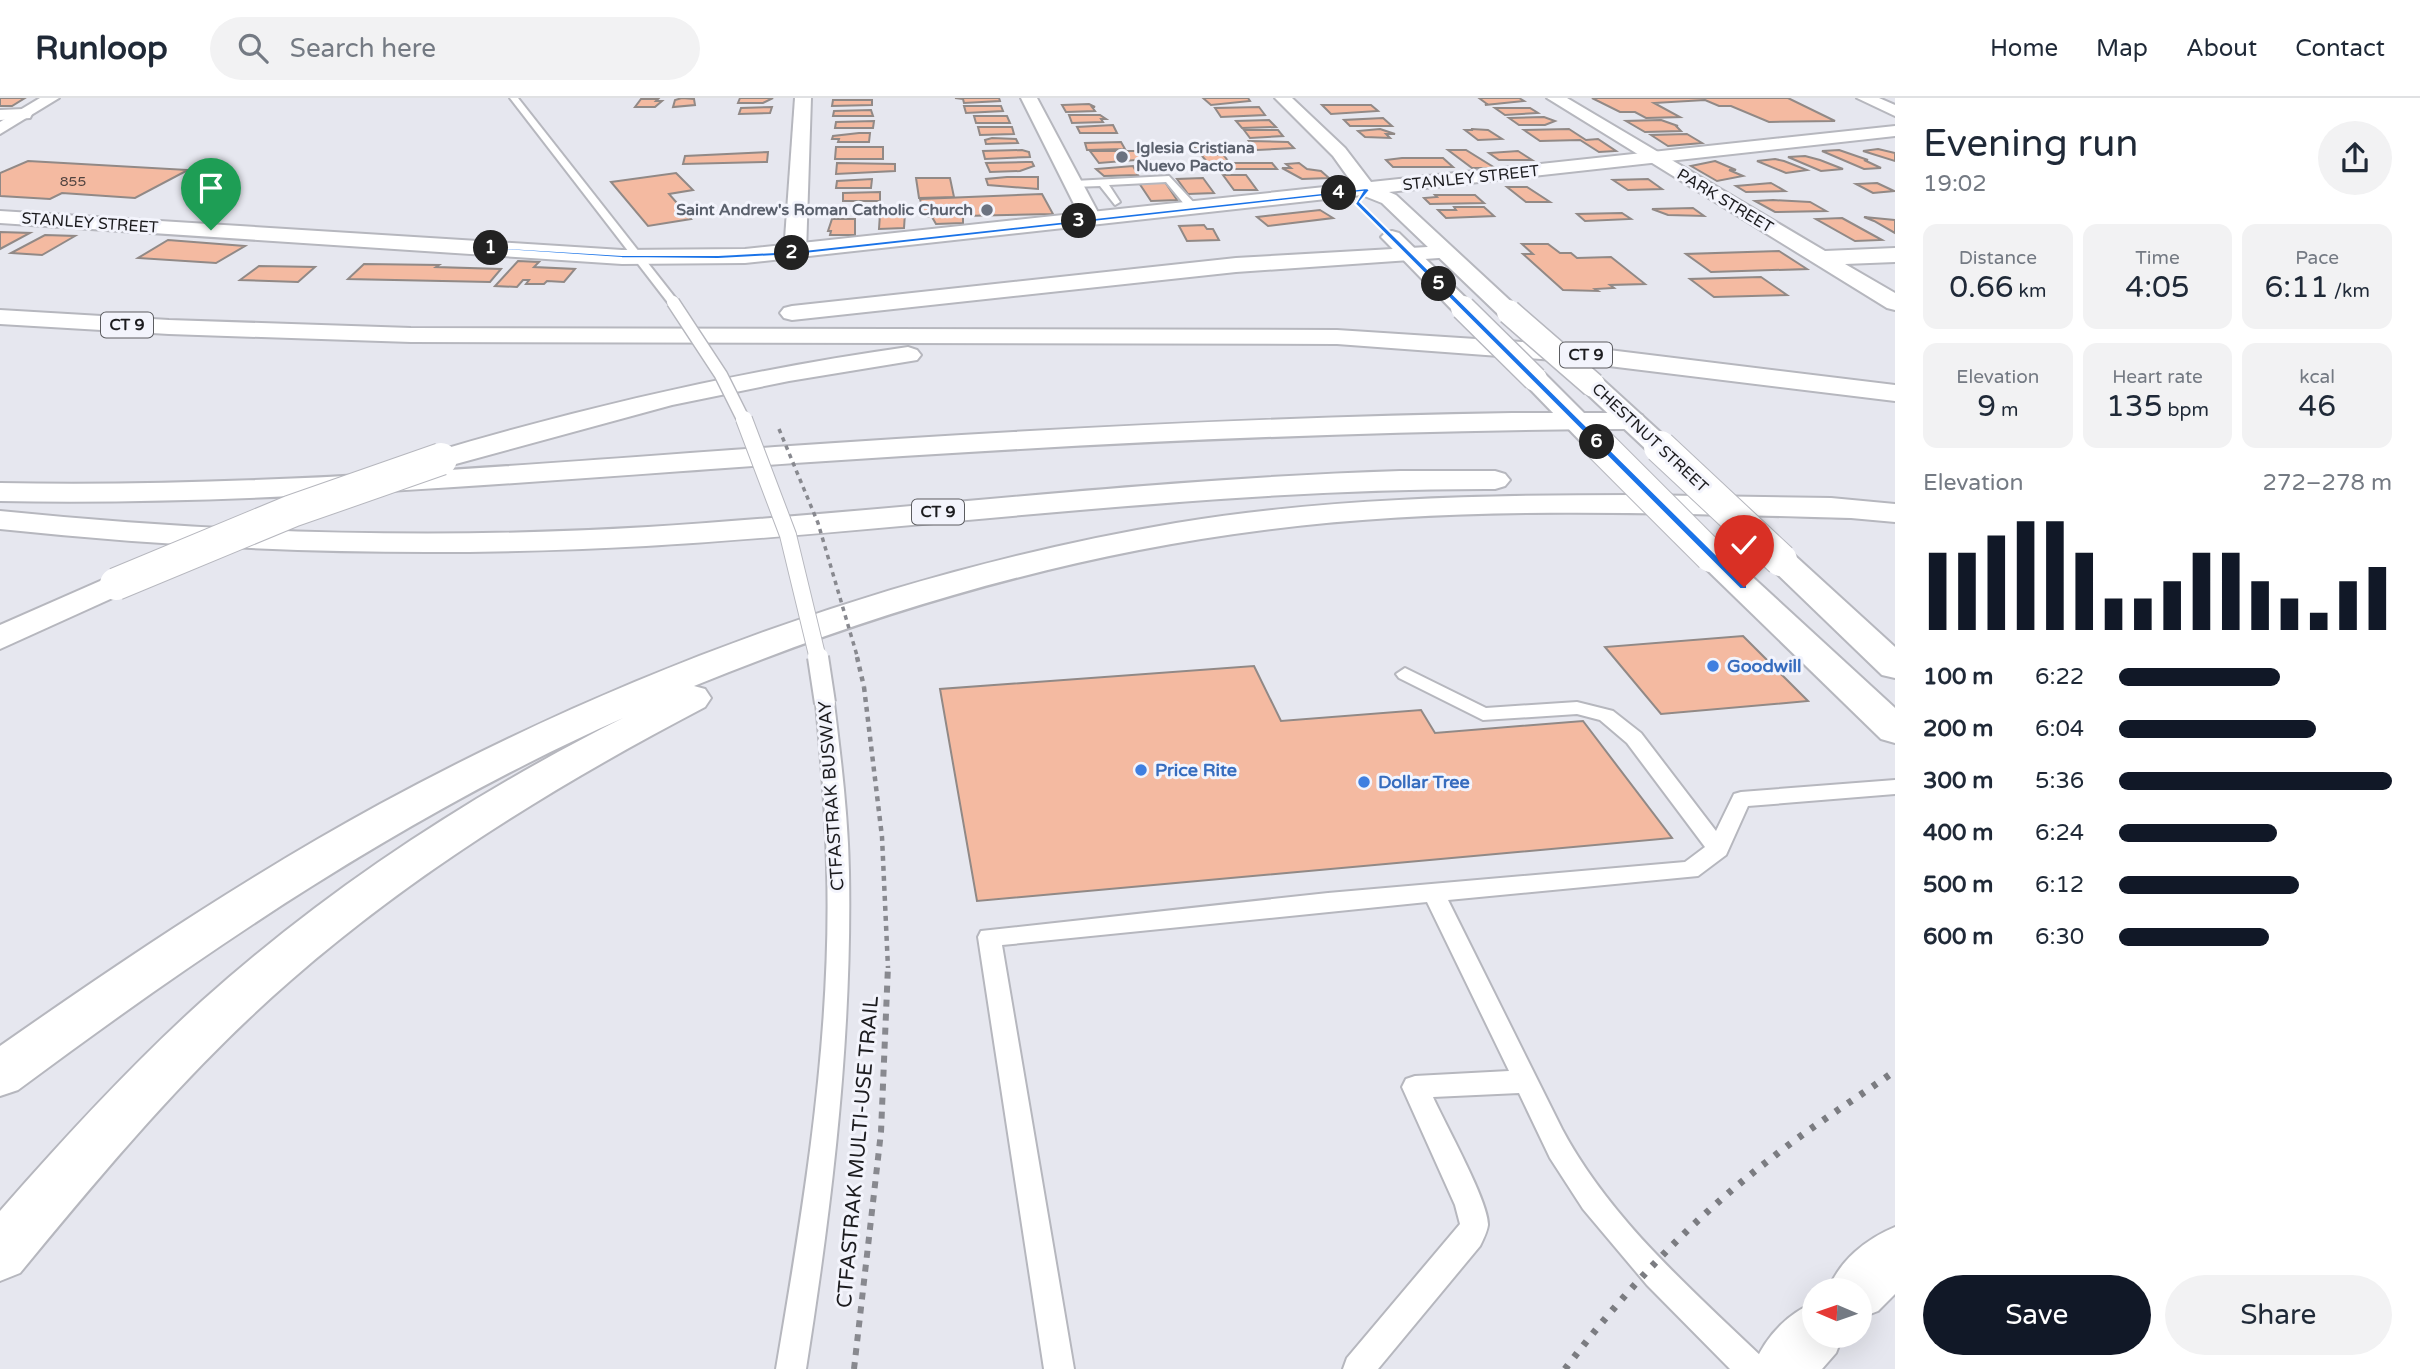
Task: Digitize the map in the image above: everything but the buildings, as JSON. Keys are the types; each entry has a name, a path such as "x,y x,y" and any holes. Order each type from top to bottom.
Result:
{"main road":[{"path":"0,129 51,98"},
{"path":"795,253 803,98"},
{"path":"1029,98 1092,220"},
{"name":"CHESTNUT STREET","path":"1283,98 1339,152 1367,190 1389,199 1509,312 1593,384 1891,659"},
{"name":"PARK STREET","path":"1555,98 1895,303"},
{"path":"1865,98 1895,111"},
{"path":"0,115 24,114"},
{"name":"STANLEY STREET","path":"0,217 639,257 795,253 1895,131"},
{"name":"CHESTNUT STREET","path":"1367,190 1357,202 1375,220"},
{"path":"1375,220 1711,556 1895,730"},
{"path":"1296,260 1359,243 1372,236 1375,220"},
{"path":"254,331 563,326 738,317 1296,260 1445,252"},
{"path":"1821,258 1895,256"},
{"name":"CT 9","path":"0,317 254,331 545,336 1337,337 1502,347 1895,393"},
{"path":"0,638 116,584 292,511 441,458 628,405 802,370 961,349 1147,335"},
{"path":"0,492 119,495 268,490 1136,432 1396,421 1632,421"},
{"name":"CT 9","path":"0,520 217,538 377,542 557,540 748,530 1214,487 1422,480 1587,484 1895,513"},
{"path":"0,1074 130,981 297,873 428,797 546,738 664,685 834,617 934,588 1104,547 1263,520 1422,508 1594,504 1855,509"},
{"path":"0,1253 111,1126 220,1016 355,903 471,823 650,720 760,667 883,619 1104,547"},
{"path":"1870,1278 1895,1255"},
{"path":"1782,1369 1802,1347"}],"lane":[{"name":"CTFASTRAK BUSWAY","path":"514,98 673,302 726,384 764,466 797,568 825,703 836,825 836,995 814,1224 791,1369"},
{"path":"1074,184 1169,180 1193,208"},
{"path":"1103,183 1115,202"},
{"path":"1405,674 1483,714 1577,708 1605,715 1634,738 1718,849"},
{"path":"1059,1369 989,937 1433,892 1690,870 1718,849 1741,799 1895,787"},
{"path":"1433,892 1527,1081 1545,1126 1601,1212 1651,1268 1752,1369"},
{"path":"1358,1369 1375,1345 1470,1236 1474,1224 1469,1204 1415,1087 1527,1081"}],"path":[{"name":"CTFASTRAK MULTI-USE TRAIL","path":"854,1369 875,1191 888,988 881,829 864,687"}],"railway":[{"path":"1565,1369 1636,1283 1716,1204 1788,1146 1895,1071"}],"place":[{"name":"Iglesia Cristiana Nuevo Pacto","path":"1122,157"},
{"name":"Saint Andrew's Roman Catholic Church","path":"987,210"},
{"name":"Goodwill","path":"1713,666"},
{"name":"Price Rite","path":"1141,770"},
{"name":"Dollar Tree","path":"1364,782"}],"route":[{"path":"211,230 622,257 718,257 795,253 1367,190 1357,202 1744,587"}]}
